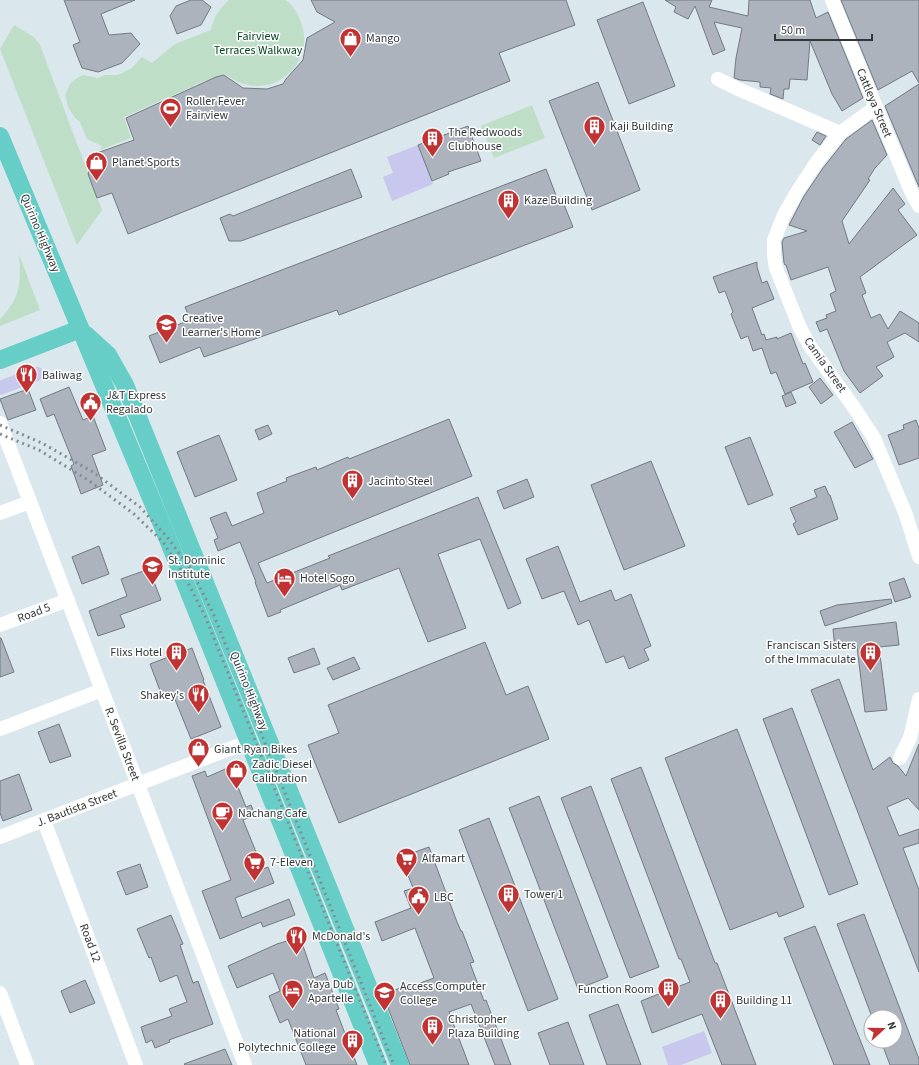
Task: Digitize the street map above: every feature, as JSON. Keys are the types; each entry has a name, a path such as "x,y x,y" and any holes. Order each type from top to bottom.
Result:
{"main road":[{"name":"Quirino Highway","path":"0,136 132,450 378,1065"},
{"name":"Quirino Highway","path":"80,329 108,355 125,385 400,1065"},
{"path":"0,360 80,329"}],"street":[{"name":"Cattleya Street","path":"832,0 911,191 919,206"},
{"path":"718,79 840,133"},
{"name":"Camia Street","path":"876,107 840,133 816,163 784,215 774,240 774,255 776,268 800,328 810,346 874,438 906,515 919,557"},
{"name":"R. Sevilla Street","path":"0,423 245,1065"},
{"path":"0,513 30,502"},
{"name":"Road 5","path":"0,625 68,600"},
{"path":"0,729 102,690"},
{"path":"900,758 910,738 919,699"},
{"name":"J. Bautista Street","path":"0,837 266,735"},
{"name":"Road 12","path":"44,820 136,1065"},
{"path":"0,993 27,1065"}],"green space":[{"name":"Fairview Terraces Walkway","path":"229,0 285,0 293,7 300,19 304,36 303,49 298,61 290,72 280,80 268,85 255,86 241,83 225,74 194,85 124,117 131,138 100,150 102,146 87,139 80,122 75,118 68,107 65,95 70,84 83,75 98,78 105,75 118,75 132,68 142,57 152,63 175,44 211,30 213,21 217,14"},
{"path":"14,25 34,37 40,45 102,210 77,245 0,49"},
{"path":"532,105 545,138 494,158 481,126"},
{"path":"19,254 40,310 0,326 0,319 12,304 18,289 20,273"}],"water":[{"path":"418,145 433,184 392,201 383,177 393,173 387,157"},
{"path":"704,1031 712,1053 681,1065 668,1065 662,1047"}],"building":[{"path":"64,0 135,0 101,14 109,35 131,33 140,44 122,63 98,72 82,68 73,45 80,42"},
{"path":"191,0 202,0 211,7 201,25 177,34 170,16 176,6"},
{"path":"311,0 566,0 575,25 499,53 510,81 128,234 112,193 97,198 88,174 97,153 134,140 126,118 216,77 224,75 243,88 267,89 283,84 303,60 307,38 335,22 317,12"},
{"path":"665,0 712,0 709,7 748,16 749,0 810,0 816,18 828,12 863,98 842,111 832,94 810,41 807,80 790,79 789,89 784,89 783,99 770,94 771,88 760,87 760,82 734,78 742,28 714,22 725,50 713,55 695,6 688,19 674,12 676,7"},
{"path":"841,0 919,0 919,83 912,71 878,90"},
{"path":"643,2 675,86 629,104 597,20"},
{"name":"Kaji Building","path":"598,82 640,190 592,210 549,101"},
{"path":"919,84 919,187 885,106"},
{"path":"872,120 887,155 875,168 868,179 870,180 842,221 849,244 893,188 905,204 898,210 917,235 860,277 866,293 862,295 871,318 880,314 888,329 900,311 919,323 919,342 905,333 887,342 894,357 876,367 883,376 860,393 844,371 827,329 820,332 816,322 827,318 826,315 836,311 830,294 836,291 828,267 791,280 784,263 782,242 784,238 807,231 789,225 804,196 823,168 846,139"},
{"path":"468,126 481,161 448,172 449,174 432,181 418,145"},
{"path":"817,132 826,136 820,145 812,140"},
{"path":"351,169 362,197 241,241 229,241 220,218 230,214 233,216"},
{"path":"546,169 557,198 561,197 573,227 339,315 337,310 204,357 200,347 160,363 149,336 190,320 185,307"},
{"path":"757,262 762,283 767,281 774,299 752,308 762,335 764,334 766,340 777,337 777,339 791,333 803,364 805,363 813,382 785,394 776,372 771,374 762,348 753,351 748,336 741,339 731,314 733,312 725,291 719,293 713,277"},
{"path":"820,378 833,395 821,404 809,387"},
{"path":"69,387 83,420 93,416 106,450 92,455 103,485 81,494 71,466 74,464 54,414 47,417 40,399"},
{"path":"28,389 36,410 8,420 0,399"},
{"path":"791,392 796,403 786,407 782,396"},
{"path":"449,419 472,476 258,563 267,583 330,558 328,556 478,497 521,603 508,609 480,539 438,554 466,628 428,642 399,568 342,590 340,585 280,610 281,612 268,617 240,542 218,551 214,540 218,538 210,518 226,512 232,526 264,513 257,493 287,481 286,478 316,467 317,470 348,457 349,459"},
{"path":"916,420 919,428 919,458 899,465 888,435 904,429 903,425"},
{"path":"852,422 873,459 855,468 834,432"},
{"path":"268,425 272,434 259,440 255,430"},
{"path":"219,435 237,480 195,497 177,452"},
{"path":"750,437 773,495 748,505 725,447"},
{"path":"651,461 685,546 624,570 591,485"},
{"path":"527,479 534,497 504,509 497,491"},
{"path":"825,486 830,495 838,519 798,535 793,524 796,522 790,508 817,497 814,490"},
{"path":"99,546 109,574 82,584 72,557"},
{"path":"558,546 580,602 611,590 615,601 631,594 651,646 644,649 649,660 629,669 624,656 606,663 589,620 578,625 564,591 542,599 526,559"},
{"path":"149,569 161,600 120,615 125,627 98,636 89,611 127,596 121,579"},
{"path":"904,578 911,597 895,602 889,583"},
{"path":"891,599 892,603 825,626 820,611 837,605"},
{"name":"Franciscan Sisters of the Immaculate","path":"896,622 899,645 879,647 887,710 865,712 857,647 835,649 833,629"},
{"path":"0,638 14,672 0,677"},
{"path":"485,642 506,695 528,686 549,739 339,823 308,745 339,733 328,705"},
{"path":"192,648 221,727 191,739 172,692 162,696 150,664"},
{"path":"314,648 320,664 294,673 288,658"},
{"path":"354,657 360,669 333,680 327,668"},
{"path":"839,679 873,770 890,757 893,763 898,766 906,776 919,744 919,810 908,798 887,807 899,836 919,829 919,843 903,848 919,890 919,972 811,690"},
{"path":"792,708 858,884 829,895 763,719"},
{"path":"59,724 71,756 50,763 38,732"},
{"path":"737,729 804,907 779,917 777,912 730,930 665,758"},
{"path":"230,767 246,807 251,805 255,815 243,820 263,869 268,867 274,883 235,898 242,918 289,899 295,915 263,927 261,922 220,939 202,891 231,880 192,776 205,771 207,777"},
{"path":"641,767 715,963 717,963 756,1065 722,1065 702,1014 652,1033 641,1001 690,982 681,959 679,959 611,779"},
{"path":"19,774 32,810 3,821 0,813 0,781"},
{"path":"591,786 659,967 630,978 561,798"},
{"path":"539,796 608,977 578,989 509,808"},
{"name":"Tower 1","path":"489,818 558,999 528,1011 459,830"},
{"path":"429,847 457,922 474,962 470,963 484,1001 486,1000 511,1065 495,1065 471,1004 449,1012 469,1065 410,1065 383,995 400,988 401,990 434,978 415,928 382,941 375,922 411,908 404,891 413,888 401,857"},
{"path":"140,864 148,887 126,895 117,872"},
{"path":"864,914 900,1009 869,1009 837,924"},
{"path":"171,915 183,944 180,945 193,983 198,981 213,1024 169,1040 170,1042 155,1048 152,1040 146,1043 141,1027 172,1016 169,1009 187,1002 177,975 160,982 151,957 149,958 137,929"},
{"path":"815,926 870,1065 834,1065 784,938"},
{"path":"300,937 314,978 325,973 339,1009 336,1010 357,1065 306,1065 288,1019 280,1023 269,996 280,991 273,973 237,988 228,966 277,944"},
{"path":"85,980 95,1003 70,1013 61,991"},
{"path":"618,1004 641,1065 607,1065 589,1015"},
{"path":"903,1017 919,1059 919,1065 890,1065 884,1049 903,1049"},
{"path":"568,1022 584,1065 550,1065 538,1033"},
{"path":"225,1049 232,1065 184,1064"}],"waterway":[{"path":"0,388 37,374"}],"railway":[{"path":"0,425 42,443 93,472 140,507 167,537 190,568 213,613 394,1065"},
{"path":"0,434 39,450 88,480 134,514 163,542 183,573 205,616 386,1065"}],"place":[{"name":"Mango","path":"351,58"},
{"name":"Roller Fever Fairview","path":"170,128"},
{"name":"Kaji Building","path":"595,146"},
{"name":"The Redwoods Clubhouse","path":"433,158"},
{"name":"Planet Sports","path":"97,182"},
{"name":"Kaze Building","path":"508,220"},
{"name":"Creative Learner's Home","path":"167,344"},
{"name":"Baliwag","path":"26,394"},
{"name":"J&T Express Regalado","path":"91,422"},
{"name":"Jacinto Steel","path":"353,500"},
{"name":"St. Dominic Institute","path":"153,586"},
{"name":"Hotel Sogo","path":"285,598"},
{"name":"Flixs Hotel","path":"177,672"},
{"name":"Franciscan Sisters of the Immaculate","path":"871,672"},
{"name":"Shakey's","path":"199,714"},
{"name":"Giant Ryan Bikes","path":"198,768"},
{"name":"Zadic Diesel Calibration","path":"236,790"},
{"name":"Nachang Cafe","path":"222,832"},
{"name":"Alfamart","path":"406,878"},
{"name":"7-Eleven","path":"254,882"},
{"name":"Tower 1","path":"508,914"},
{"name":"LBC","path":"419,916"},
{"name":"McDonald's","path":"296,956"},
{"name":"Function Room","path":"669,1008"},
{"name":"Yaya Dub Apartelle","path":"292,1010"},
{"name":"Access Computer College","path":"385,1012"},
{"name":"Building 11","path":"721,1020"},
{"name":"Christopher Plaza Building","path":"432,1046"},
{"name":"National Polytechnic College","path":"352,1060"}]}
